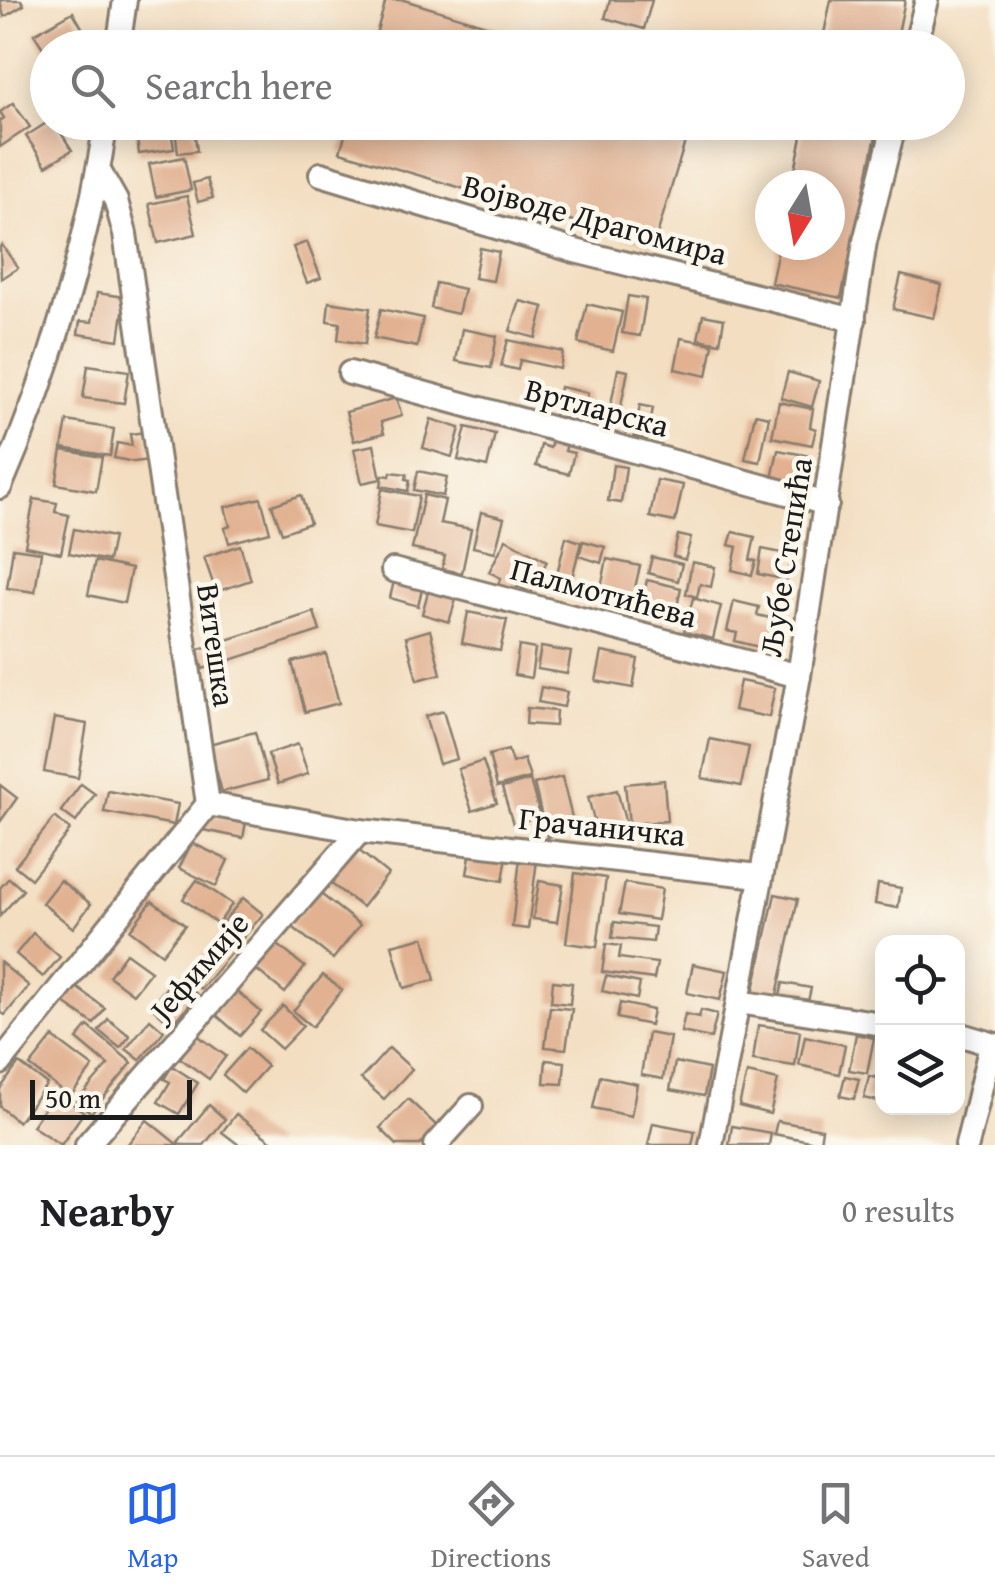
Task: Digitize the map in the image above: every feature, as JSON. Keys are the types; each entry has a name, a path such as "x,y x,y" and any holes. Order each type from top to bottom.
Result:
{"street":[{"path":"121,30 125,0"},
{"path":"920,30 927,0"},
{"path":"0,487 39,389 99,170 103,140"},
{"name":"Љубе Степића","path":"710,1145 799,676 865,241 891,140"},
{"name":"Витешка","path":"99,170 116,201 125,234 208,804"},
{"name":"Војводе Драгомира","path":"321,174 575,251 854,320"},
{"name":"Вртларска","path":"350,374 826,504"},
{"name":"Палмотићева","path":"393,570 799,676"},
{"path":"0,1064 208,804 360,831"},
{"name":"Грачаничка","path":"360,831 759,876"},
{"name":"Јефимије","path":"87,1145 360,831"},
{"path":"738,1002 875,1023"},
{"path":"965,1036 993,1045 967,1145"},
{"path":"436,1145 471,1106"}],"building":[{"path":"0,0 21,0 24,5 4,17"},
{"path":"386,0 404,0 502,30 377,30"},
{"path":"610,0 652,0 644,29 605,18"},
{"path":"831,0 905,0 899,30 825,30"},
{"path":"73,12 83,30 41,30"},
{"path":"13,103 30,127 0,147 0,121 4,118 0,112"},
{"path":"30,133 30,140 66,140 72,150 46,166 26,136"},
{"path":"137,140 173,140 174,149 139,154"},
{"path":"176,140 195,140 197,151 178,153"},
{"path":"344,140 686,140 654,245 340,152"},
{"path":"801,140 875,140 841,298 771,283 776,260 845,260 845,170 795,170"},
{"path":"184,157 191,190 156,197 149,164"},
{"path":"207,179 213,198 198,202 193,183"},
{"path":"187,196 196,234 158,243 149,204"},
{"path":"307,242 321,278 307,283 293,247"},
{"path":"0,247 18,268 1,279"},
{"path":"480,248 499,252 493,281 474,278"},
{"path":"901,275 942,285 934,318 893,309"},
{"path":"436,283 464,289 458,314 431,308"},
{"path":"97,293 125,297 119,340 78,334 80,321 92,322"},
{"path":"628,296 646,299 640,336 622,333"},
{"path":"520,301 544,307 536,338 510,331"},
{"path":"329,302 370,308 365,344 338,340 340,323 327,321"},
{"path":"587,304 622,312 613,351 578,343"},
{"path":"381,309 423,318 417,347 374,338"},
{"path":"703,315 724,319 720,343 698,339"},
{"path":"462,329 497,336 491,368 456,361"},
{"path":"681,338 713,344 707,376 675,369"},
{"path":"508,340 563,352 560,369 520,360 518,370 501,366"},
{"path":"88,365 129,371 124,403 83,398"},
{"path":"618,369 628,371 617,426 607,424"},
{"path":"788,372 819,381 812,407 781,398"},
{"path":"560,387 588,393 584,413 579,412 577,421 554,416"},
{"path":"396,398 402,416 381,422 384,433 354,441 346,412"},
{"path":"779,402 813,409 810,427 816,429 812,445 772,437"},
{"path":"640,405 653,408 647,439 634,436"},
{"path":"755,414 769,417 760,462 745,459"},
{"path":"431,419 460,428 452,457 423,448"},
{"path":"67,421 114,429 110,456 62,448"},
{"path":"466,427 495,434 487,467 458,460"},
{"path":"146,432 149,460 114,458 117,443 132,446 130,434"},
{"path":"552,441 567,444 565,451 574,453 569,474 536,466 541,445 550,448"},
{"path":"374,445 381,479 362,483 354,449"},
{"path":"62,450 102,457 96,491 56,484"},
{"path":"778,450 810,456 808,466 814,467 811,487 772,479"},
{"path":"613,465 626,467 621,503 608,501"},
{"path":"418,471 447,477 443,496 414,490"},
{"path":"391,472 407,474 408,491 381,486 383,475 390,476"},
{"path":"657,480 683,485 675,522 650,517"},
{"path":"382,489 419,496 412,533 375,526"},
{"path":"301,495 310,523 282,533 272,505"},
{"path":"424,495 445,500 440,523 471,529 462,573 442,569 445,556 412,549"},
{"path":"261,498 270,532 229,543 225,507"},
{"path":"34,499 57,503 55,512 69,515 61,553 25,546"},
{"path":"481,512 504,518 495,552 473,547"},
{"path":"74,529 113,537 108,561 69,553"},
{"path":"733,532 755,537 750,560 756,561 752,575 732,570 737,547 729,545"},
{"path":"678,535 691,538 685,560 673,556"},
{"path":"566,537 581,542 570,586 555,582"},
{"path":"506,539 547,561 531,593 518,586 513,595 497,586 501,578 489,572"},
{"path":"583,541 605,547 601,563 579,556"},
{"path":"240,545 251,580 216,592 204,557"},
{"path":"13,548 41,552 35,592 7,588"},
{"path":"762,549 792,555 787,580 758,574"},
{"path":"652,557 682,564 678,581 648,573"},
{"path":"607,559 640,566 631,605 599,598"},
{"path":"95,561 131,569 124,603 88,595"},
{"path":"692,562 715,567 711,587 700,584 697,597 686,594"},
{"path":"647,580 681,588 674,621 639,614"},
{"path":"394,581 422,589 418,606 390,598"},
{"path":"429,588 457,596 449,622 422,614"},
{"path":"693,598 721,606 713,639 684,632"},
{"path":"734,601 759,607 757,615 783,621 775,651 735,641 737,633 727,631"},
{"path":"314,612 320,631 203,669 196,650"},
{"path":"468,612 507,620 500,651 462,643"},
{"path":"430,630 441,674 417,680 406,637"},
{"path":"519,646 535,649 531,678 514,675"},
{"path":"541,647 571,652 567,674 537,669"},
{"path":"602,652 638,659 633,688 596,681"},
{"path":"326,654 339,703 305,712 292,662"},
{"path":"740,681 775,688 769,717 734,710"},
{"path":"541,687 567,692 564,707 538,702"},
{"path":"527,708 556,711 555,726 526,724"},
{"path":"443,711 457,759 439,764 425,716"},
{"path":"54,718 87,724 78,778 44,772"},
{"path":"255,732 268,780 222,792 209,744"},
{"path":"710,739 749,747 741,786 702,778"},
{"path":"298,744 308,774 278,784 268,754"},
{"path":"508,750 512,763 524,759 530,778 497,787 489,755"},
{"path":"483,761 497,803 472,811 458,769"},
{"path":"562,777 575,830 547,837 534,784"},
{"path":"530,780 540,816 513,824 502,788"},
{"path":"664,780 667,821 629,824 625,784"},
{"path":"81,784 95,794 76,822 61,811"},
{"path":"0,785 17,798 0,822"},
{"path":"617,790 627,828 598,836 588,797"},
{"path":"108,791 178,804 174,825 104,812"},
{"path":"206,814 246,822 243,838 203,830"},
{"path":"55,817 70,830 31,879 15,866"},
{"path":"192,843 228,860 216,886 179,868"},
{"path":"352,845 388,874 362,907 325,879"},
{"path":"471,850 507,856 503,881 467,874"},
{"path":"520,858 537,860 528,929 512,927"},
{"path":"575,873 606,878 597,947 566,943"},
{"path":"9,878 23,890 0,916 0,888"},
{"path":"60,880 91,904 73,928 42,903"},
{"path":"197,880 232,904 218,924 183,899"},
{"path":"539,881 563,885 557,922 533,919"},
{"path":"625,883 662,889 657,920 619,914"},
{"path":"878,884 901,888 898,908 875,904"},
{"path":"317,891 360,925 333,959 290,925"},
{"path":"775,894 798,899 776,999 753,994"},
{"path":"243,898 263,914 201,989 187,977 226,930 221,925"},
{"path":"152,901 185,925 162,954 130,930"},
{"path":"614,922 655,927 653,942 612,938"},
{"path":"33,933 60,957 43,977 16,954"},
{"path":"424,937 435,980 404,988 392,945"},
{"path":"273,941 305,967 285,993 253,967"},
{"path":"606,944 621,946 619,958 657,963 654,979 602,972"},
{"path":"126,953 151,971 133,994 109,976"},
{"path":"0,962 29,986 5,1015 0,1012"},
{"path":"693,964 727,971 720,1000 687,993"},
{"path":"323,975 342,990 312,1027 293,1011"},
{"path":"176,976 198,995 172,1025 151,1006"},
{"path":"606,976 640,983 637,999 602,991"},
{"path":"553,981 572,983 570,1004 551,1002"},
{"path":"783,983 811,988 807,1006 779,1000"},
{"path":"76,987 105,1008 94,1024 64,1003"},
{"path":"233,988 261,1012 240,1036 213,1012"},
{"path":"620,1003 653,1010 650,1025 617,1018"},
{"path":"283,1006 303,1026 281,1049 260,1030"},
{"path":"550,1007 572,1009 566,1049 545,1047"},
{"path":"701,1010 717,1014 711,1038 681,1032 685,1014 699,1017"},
{"path":"108,1019 130,1036 120,1048 99,1031"},
{"path":"150,1019 164,1031 140,1060 126,1049"},
{"path":"758,1025 800,1031 795,1066 753,1060"},
{"path":"88,1026 132,1063 91,1113 77,1101 108,1065 77,1039"},
{"path":"648,1033 670,1037 663,1079 641,1075"},
{"path":"856,1034 874,1038 867,1073 849,1070"},
{"path":"197,1035 226,1056 209,1079 180,1058"},
{"path":"805,1036 845,1045 839,1074 799,1065"},
{"path":"53,1037 93,1067 70,1097 30,1066"},
{"path":"247,1048 267,1066 243,1093 223,1075"},
{"path":"389,1048 412,1069 384,1099 361,1079"},
{"path":"546,1060 565,1062 563,1084 544,1083"},
{"path":"675,1062 709,1069 704,1096 670,1090"},
{"path":"19,1063 47,1084 18,1122 0,1107 0,1089"},
{"path":"172,1066 198,1083 179,1114 158,1102 170,1082 164,1079"},
{"path":"747,1073 778,1080 770,1114 739,1106"},
{"path":"600,1076 637,1084 631,1116 593,1108"},
{"path":"845,1076 859,1079 854,1099 840,1096"},
{"path":"869,1076 875,1077 875,1100 864,1098"},
{"path":"55,1092 84,1112 61,1145 32,1126"},
{"path":"408,1099 438,1127 420,1145 397,1145 380,1128"},
{"path":"209,1105 225,1119 204,1145 181,1145 178,1142"},
{"path":"236,1114 276,1145 239,1145 222,1132"},
{"path":"147,1120 178,1145 127,1145"},
{"path":"777,1121 822,1129 820,1143 774,1134"},
{"path":"653,1123 695,1131 692,1145 648,1145"},
{"path":"732,1126 771,1133 769,1145 729,1145"}]}
